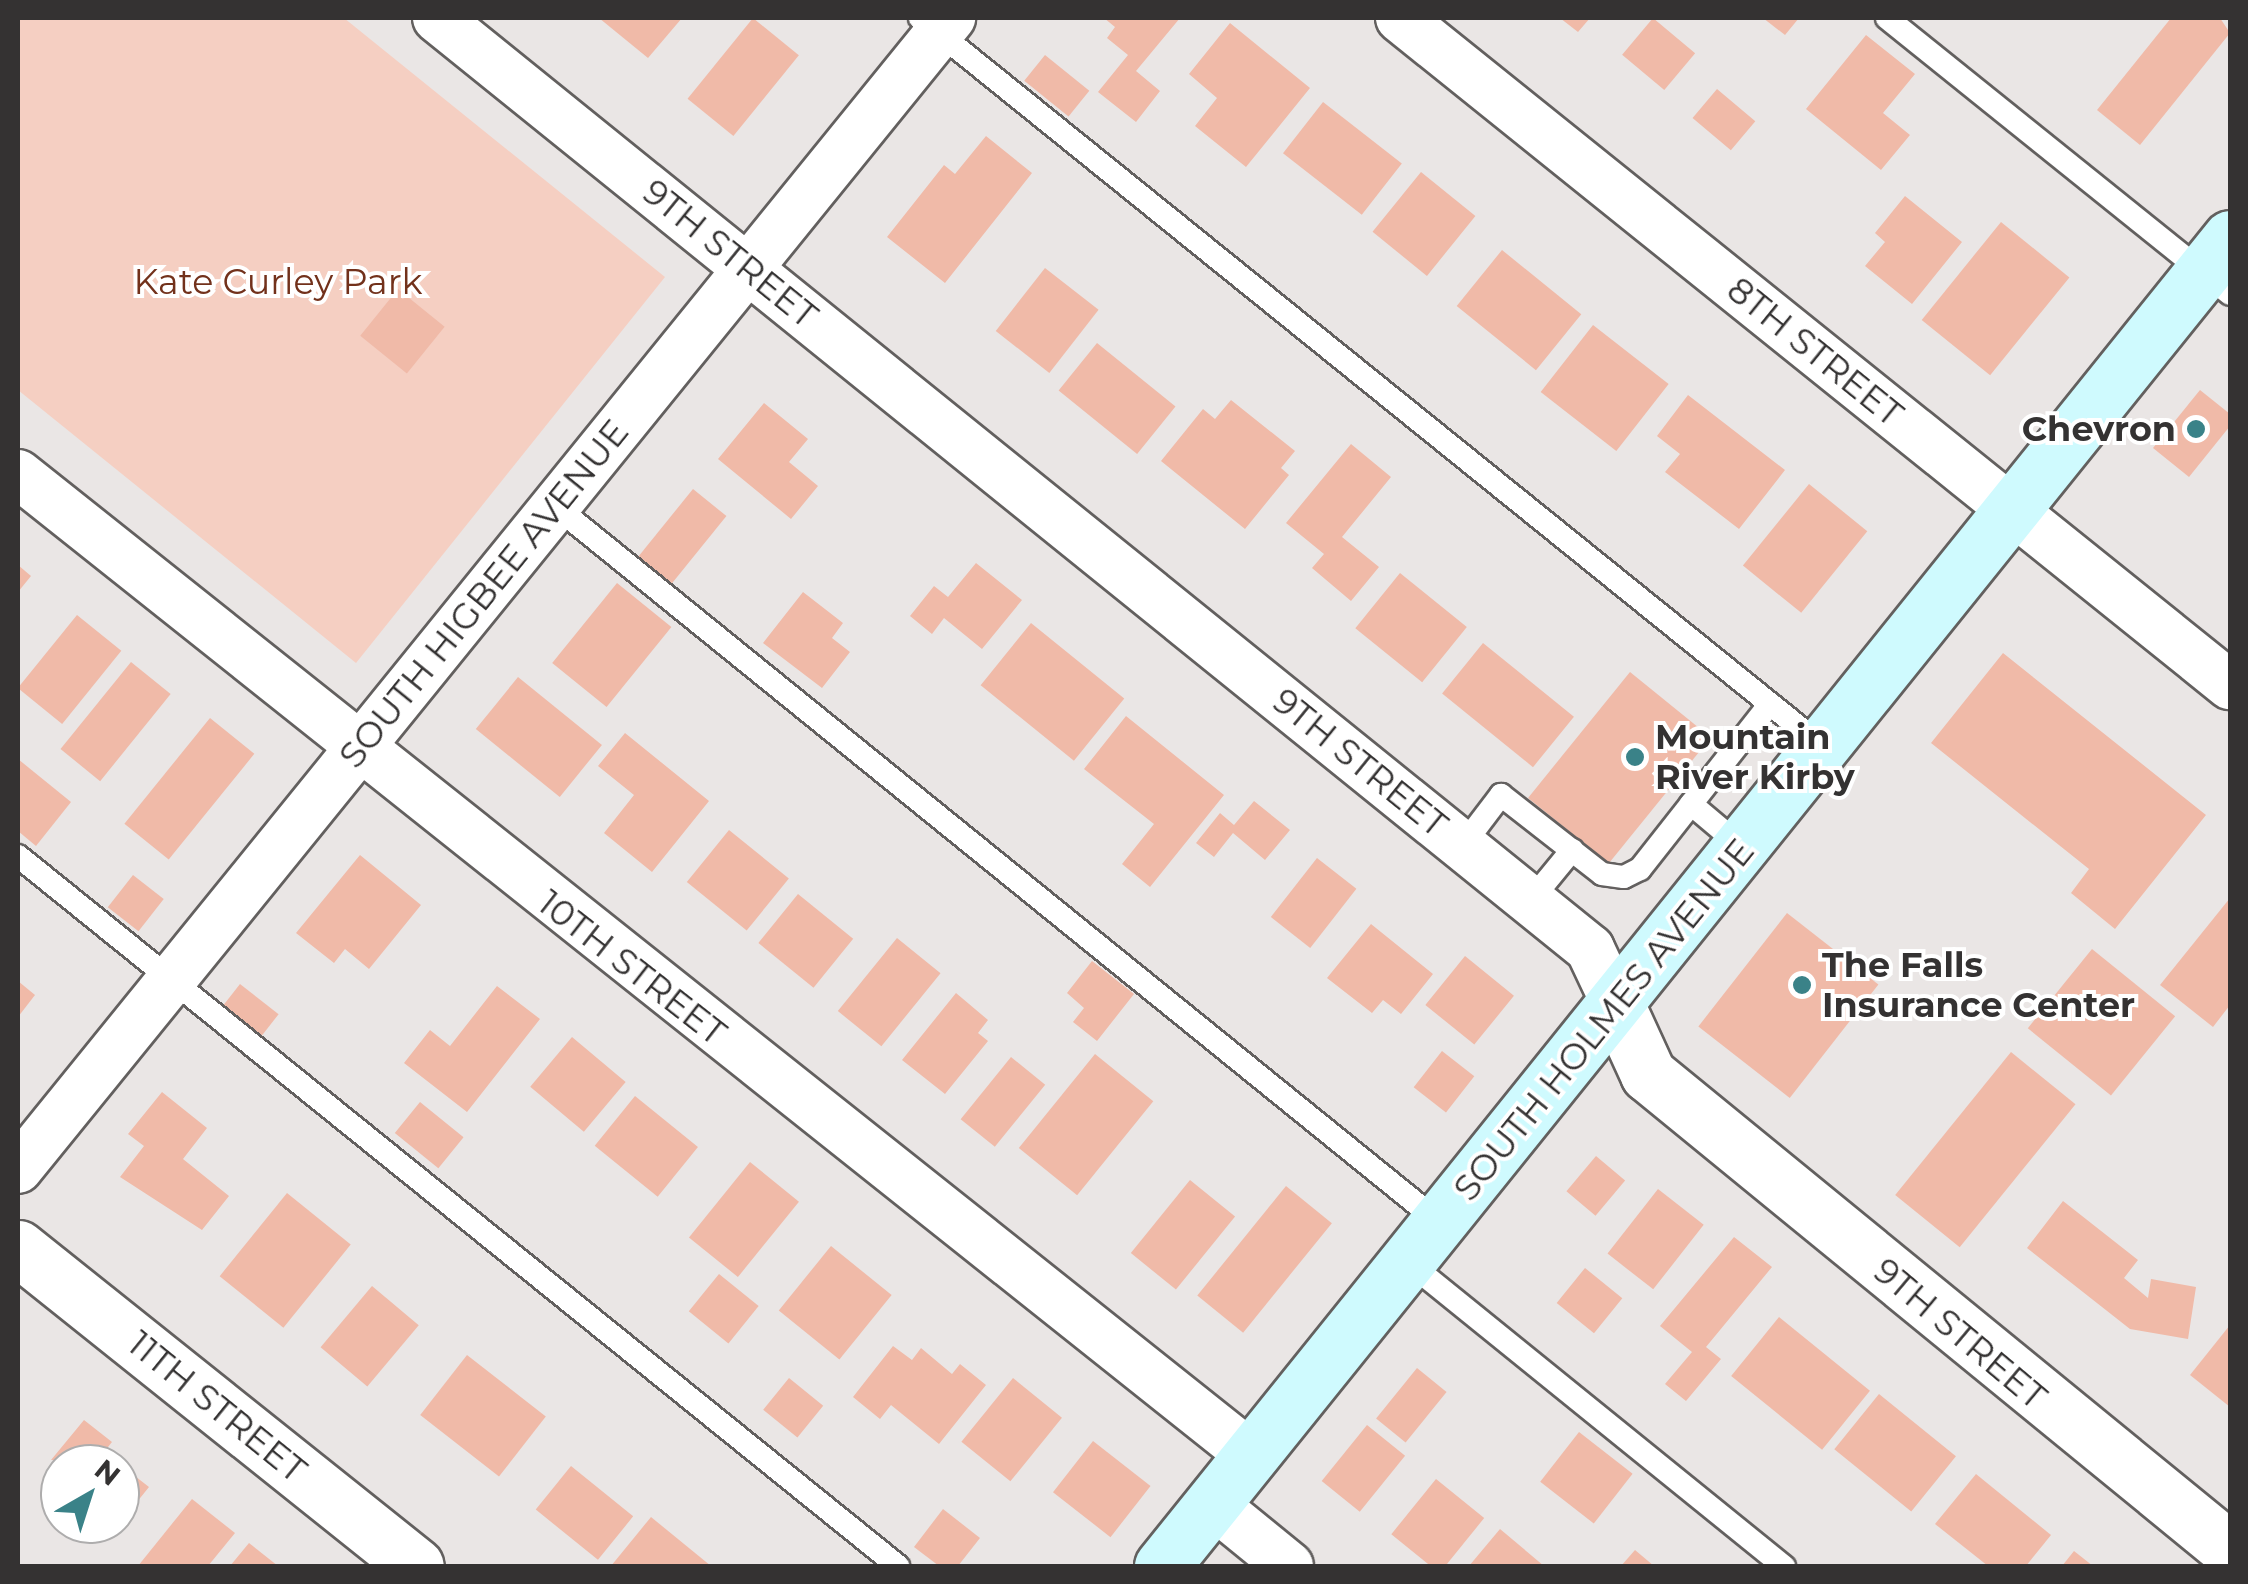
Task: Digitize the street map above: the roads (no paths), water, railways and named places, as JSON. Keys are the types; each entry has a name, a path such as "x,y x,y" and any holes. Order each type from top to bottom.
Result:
{"main road":[{"name":"SOUTH HOLMES AVENUE","path":"1162,1566 1744,848 2011,510 2221,268"}],"street":[{"name":"9TH STREET","path":"437,18 1590,948 1648,1074 2230,1550"},
{"name":"8TH STREET","path":"1400,18 2230,685"},
{"name":"SOUTH HIGBEE AVENUE","path":"18,1169 556,506 936,23"},
{"name":"10TH STREET","path":"18,474 357,752 1252,1456"},
{"name":"11TH STREET","path":"18,1248 416,1566"},
{"path":"1213,1504 1289,1566"}],"lane":[{"path":"1887,18 2221,268"},
{"path":"936,23 1824,747"},
{"path":"556,506 1424,1242 1784,1566"},
{"path":"1463,845 1500,795 1602,874 1624,877 1692,804 1770,704"},
{"path":"1692,804 1744,848"},
{"path":"1531,900 1572,850"},
{"path":"18,856 898,1566"}],"place":[{"name":"Chevron","path":"2196,429"},
{"name":"Mountain River Kirby","path":"1635,757"},
{"name":"The Falls Insurance Center","path":"1802,985"}],"park label":[{"name":"Kate Curley Park","path":"278,282"}]}
